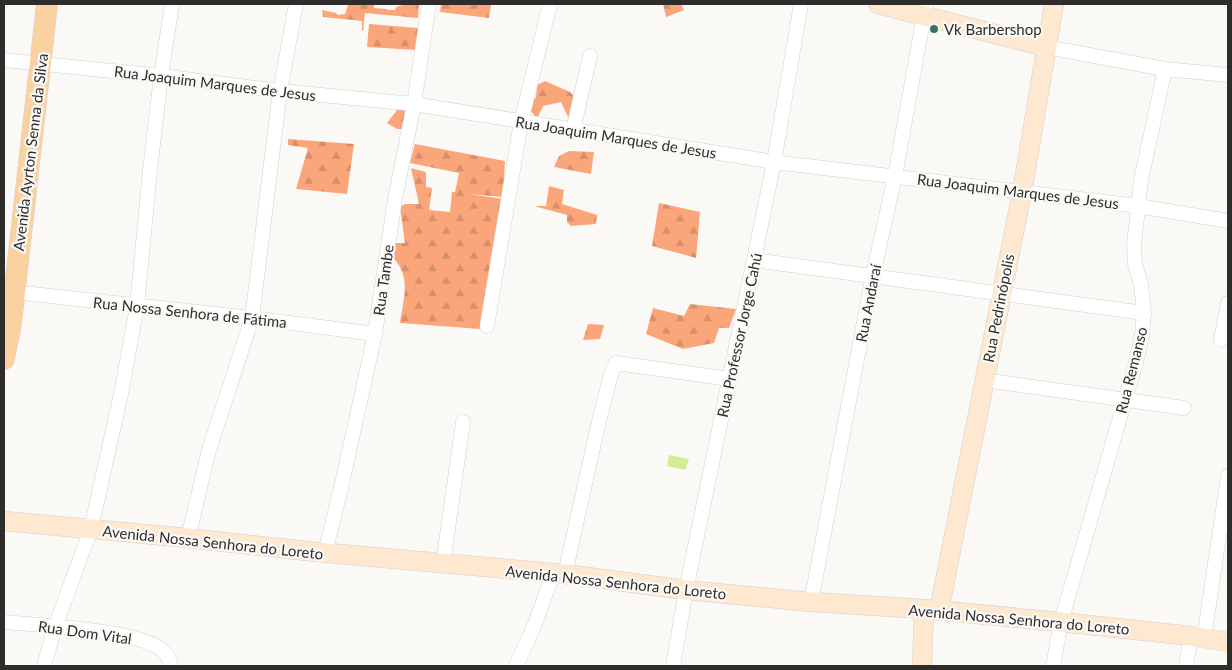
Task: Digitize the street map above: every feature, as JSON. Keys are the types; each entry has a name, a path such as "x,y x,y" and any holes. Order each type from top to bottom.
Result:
{"main road":[{"name":"Avenida Ayrton Senna da Silva","path":"4,359 10,323 9,292 48,4"}],"street":[{"path":"44,666 55,627 91,529 119,403 137,306 161,76 172,4"},
{"path":"188,538 209,450 252,318 280,91 296,4"},
{"name":"Rua Tambe","path":"324,553 341,488 375,334 395,199 414,104 430,4"},
{"path":"486,326 521,122 550,4"},
{"name":"Rua Professor Jorge Cahú","path":"673,666 686,590 774,162 801,4"},
{"path":"878,4 925,10 1046,47 1166,69 1228,75"},
{"name":"Rua Pedrinópolis","path":"922,666 931,610 984,380 1022,192 1054,4"},
{"name":"Rua Andaraí","path":"812,602 874,275 895,176 925,10"},
{"path":"573,130 590,56"},
{"name":"Rua Joaquim Marques de Jesus","path":"4,60 414,104 774,162 1138,206 1228,220"},
{"name":"Rua Remanso","path":"1053,666 1061,622 1136,362 1142,335 1144,312 1141,284 1135,264 1134,245 1141,180 1166,69"},
{"path":"754,260 1144,312"},
{"name":"Rua Nossa Senhora de Fátima","path":"9,292 252,318 375,334"},
{"path":"1220,340 1228,302"},
{"path":"516,666 559,574 610,374 616,364 730,379"},
{"path":"984,380 1184,408"},
{"path":"443,564 463,422"},
{"path":"1186,666 1198,637 1228,476"},
{"name":"Avenida Nossa Senhora do Loreto","path":"4,521 559,574 686,590 1061,622 1228,642"},
{"name":"Rua Dom Vital","path":"4,622 118,635 149,642 163,650 170,660 171,666"}],"green space":[{"path":"346,4 374,4 374,8 395,10 396,7 406,4 419,4 418,18 365,13 363,31 362,21 323,17 322,10 338,15 345,14 348,5"},
{"path":"441,4 491,4 489,18 440,12"},
{"path":"663,4 681,4 684,10 666,17"},
{"path":"369,24 418,28 416,50 367,47"},
{"path":"545,81 570,92 577,100 572,114 568,117 561,102 543,106 537,119 528,107 532,99 536,98 537,85"},
{"path":"400,106 414,109 407,129 397,129 387,123"},
{"path":"288,139 354,144 347,194 296,189 308,148 288,145"},
{"path":"415,144 505,161 503,197 469,194 503,199 480,329 400,323 405,287 404,279 398,263 391,255 395,243 405,243 400,207 405,204 419,204 411,168 426,172 426,187 432,188 429,210 450,212 452,192 455,192 459,173 410,163"},
{"path":"569,151 594,152 591,174 554,167 559,156"},
{"path":"549,186 564,190 562,204 597,215 596,224 571,226 567,222 567,215 534,206 546,206"},
{"path":"659,203 700,212 696,258 652,246"},
{"path":"690,304 736,309 729,328 719,328 714,343 683,349 646,334 653,308 684,316"},
{"path":"588,324 604,325 600,339 583,340"}],"shaded area":[{"path":"669,455 689,459 685,470 667,466"}],"place":[{"name":"Vk Barbershop","path":"934,29"}]}
